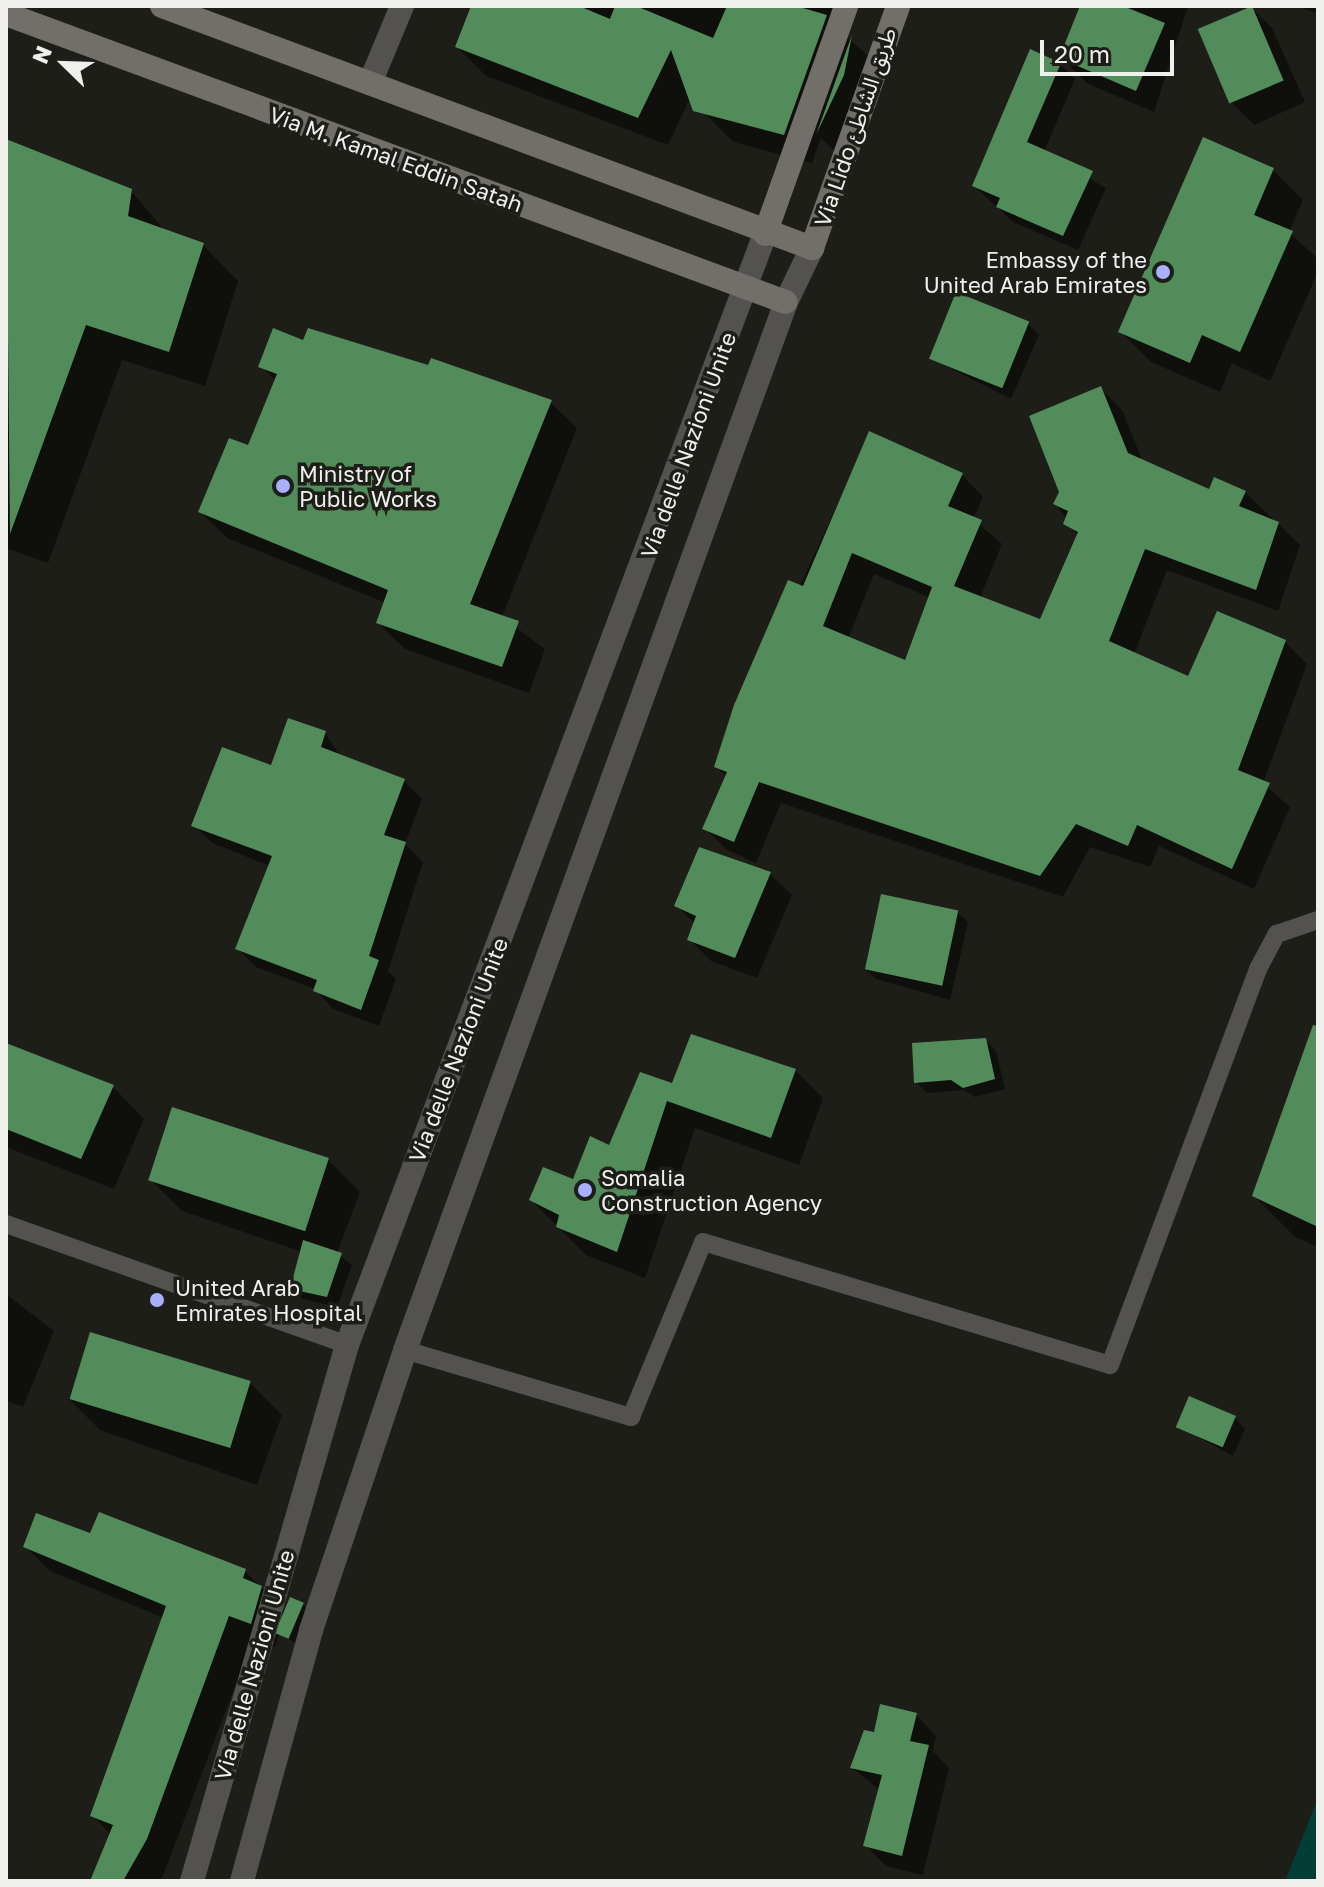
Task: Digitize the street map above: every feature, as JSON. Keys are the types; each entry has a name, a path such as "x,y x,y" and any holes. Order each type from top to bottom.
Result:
{"main road":[{"path":"162,6 765,234 812,248"},
{"path":"765,234 846,6"},
{"name":"Via Lido طريق الشاطئ","path":"812,248 898,6"},
{"name":"Via M. Kamal Eddin Satah","path":"6,14 786,302"}],"street":[{"path":"370,83 402,6"},
{"name":"Via delle Nazioni Unite","path":"192,1881 347,1345 725,356 742,288 765,234"},
{"name":"Via delle Nazioni Unite","path":"242,1881 311,1630 405,1350 786,302 812,248"}],"lane":[{"path":"405,1350 631,1417 703,1242 1110,1365 1258,969 1277,934 1318,920"},
{"path":"6,1224 347,1345"}],"water":[{"path":"1318,1798 1318,1881 1285,1881"}],"building":[{"path":"471,6 579,6 610,19 615,6 636,6 713,38 727,6 796,6 827,15 784,135 693,111 671,50 638,118 455,47"},
{"path":"1080,6 1123,6 1165,23 1136,91 1059,58"},
{"path":"1252,6 1284,81 1229,104 1198,29"},
{"path":"852,35 844,75 816,135"},
{"path":"1030,49 1061,63 1027,142 1093,171 1063,236 996,207 1000,198 972,186"},
{"path":"1203,137 1274,168 1254,215 1293,231 1240,352 1202,335 1190,363 1118,332"},
{"path":"6,139 132,189 128,216 204,243 169,352 86,325 10,534"},
{"path":"956,292 1029,322 1002,388 929,359"},
{"path":"273,328 303,340 308,328 428,365 431,358 552,400 470,604 519,621 502,667 376,623 388,590 198,512 229,438 248,445 277,374 258,367"},
{"path":"1101,386 1128,453 1209,489 1214,477 1246,491 1239,506 1279,522 1256,590 1145,549 1109,641 1188,676 1217,611 1286,640 1238,770 1270,783 1232,869 1137,825 1128,846 1076,824 1040,876 759,782 734,842 702,829 727,772 714,767 734,705 788,580 803,586 869,431 963,473 948,506 982,520 954,586 1040,619 1078,532 1063,524 1068,511 1053,504 1059,492 1029,416","holes":["852,553 932,587 905,660 823,626"]},
{"path":"288,718 326,731 321,747 405,779 384,835 406,842 369,956 379,960 361,1010 313,991 317,980 235,949 272,856 191,826 222,747 271,765"},
{"path":"699,847 771,872 735,958 687,940 696,916 674,906"},
{"path":"881,894 958,910 942,986 865,969"},
{"path":"1313,1025 1318,1026 1318,1227 1252,1196"},
{"path":"691,1034 796,1069 771,1138 667,1101 617,1252 556,1227 559,1215 529,1200 543,1167 573,1179 590,1136 609,1145 640,1072 672,1083"},
{"path":"986,1038 995,1079 963,1088 951,1080 914,1083 912,1043"},
{"path":"6,1043 114,1085 81,1159 6,1129"},
{"path":"172,1107 329,1158 305,1231 148,1180"},
{"path":"303,1240 342,1253 327,1297 290,1289"},
{"path":"90,1332 251,1381 230,1448 70,1399"},
{"path":"1189,1396 1236,1416 1223,1447 1176,1427"},
{"path":"99,1512 246,1569 243,1578 262,1586 251,1624 229,1616 147,1839 123,1881 90,1881 113,1825 90,1816 166,1606 23,1547 36,1513 90,1533"},
{"path":"290,1597 304,1603 289,1639 275,1633"},
{"path":"880,1704 917,1713 910,1741 929,1745 902,1856 863,1846 882,1775 850,1768 864,1730 874,1732"}],"place":[{"name":"Embassy of the United Arab Emirates","path":"1163,272"},
{"name":"Ministry of Public Works","path":"283,486"},
{"name":"Somalia Construction Agency","path":"585,1190"},
{"name":"United Arab Emirates Hospital","path":"157,1300"}]}
